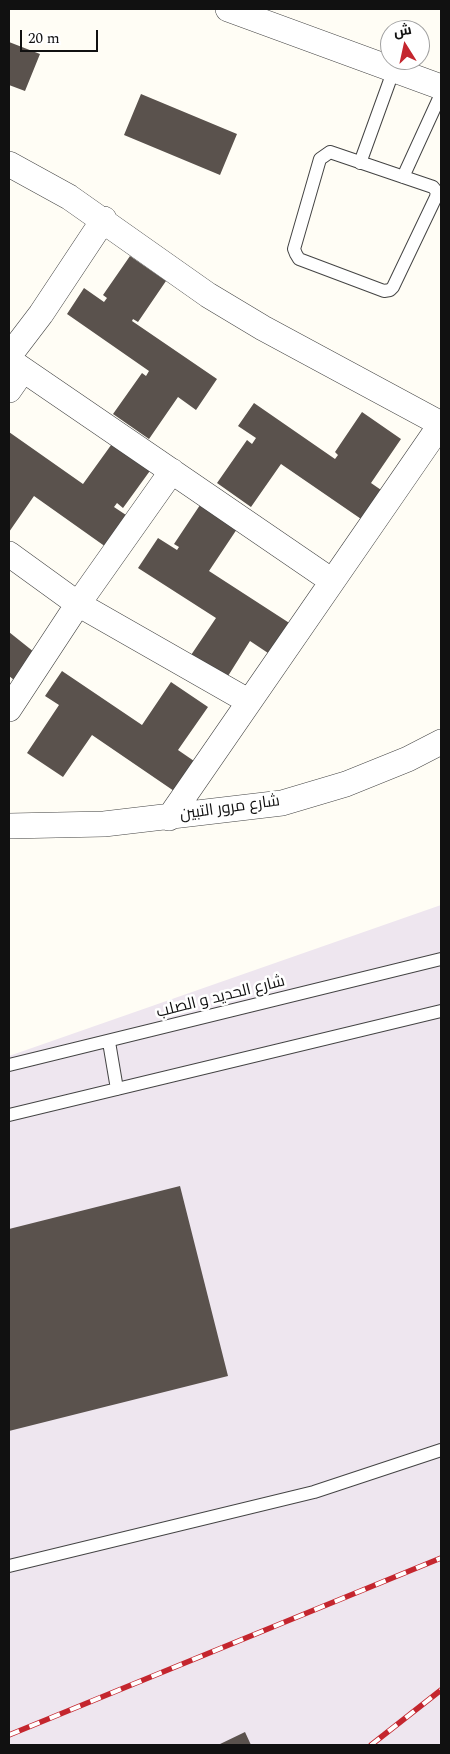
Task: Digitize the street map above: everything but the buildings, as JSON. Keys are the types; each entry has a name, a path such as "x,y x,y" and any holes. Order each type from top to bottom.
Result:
{"street":[{"path":"228,9 380,64"},
{"path":"397,70 441,87"},
{"path":"9,164 69,197 104,220 208,295 263,328 441,424 169,818"},
{"path":"9,390 13,362 41,314 104,220"},
{"path":"13,362 332,581"},
{"path":"9,708 78,604 172,471"},
{"path":"9,554 78,604 248,701"},
{"name":"شارع مرور التبين","path":"9,826 104,824 169,818 282,803 346,784 408,759 441,742"}],"lane":[{"path":"360,163 394,70"},
{"path":"403,177 441,94"},
{"path":"330,152 403,177 433,188 437,192 393,287 384,291 299,259 294,249 320,158 330,152"},
{"name":"شارع الحديد و الصلب","path":"9,1065 441,959"},
{"path":"9,1115 441,1011"},
{"path":"108,1042 117,1089"},
{"path":"9,1566 314,1492 441,1450"}],"shaded area":[{"path":"441,905 441,1745 9,1745 9,1056"}],"railway":[{"path":"9,1735 441,1558"},
{"path":"371,1745 441,1690"}]}
